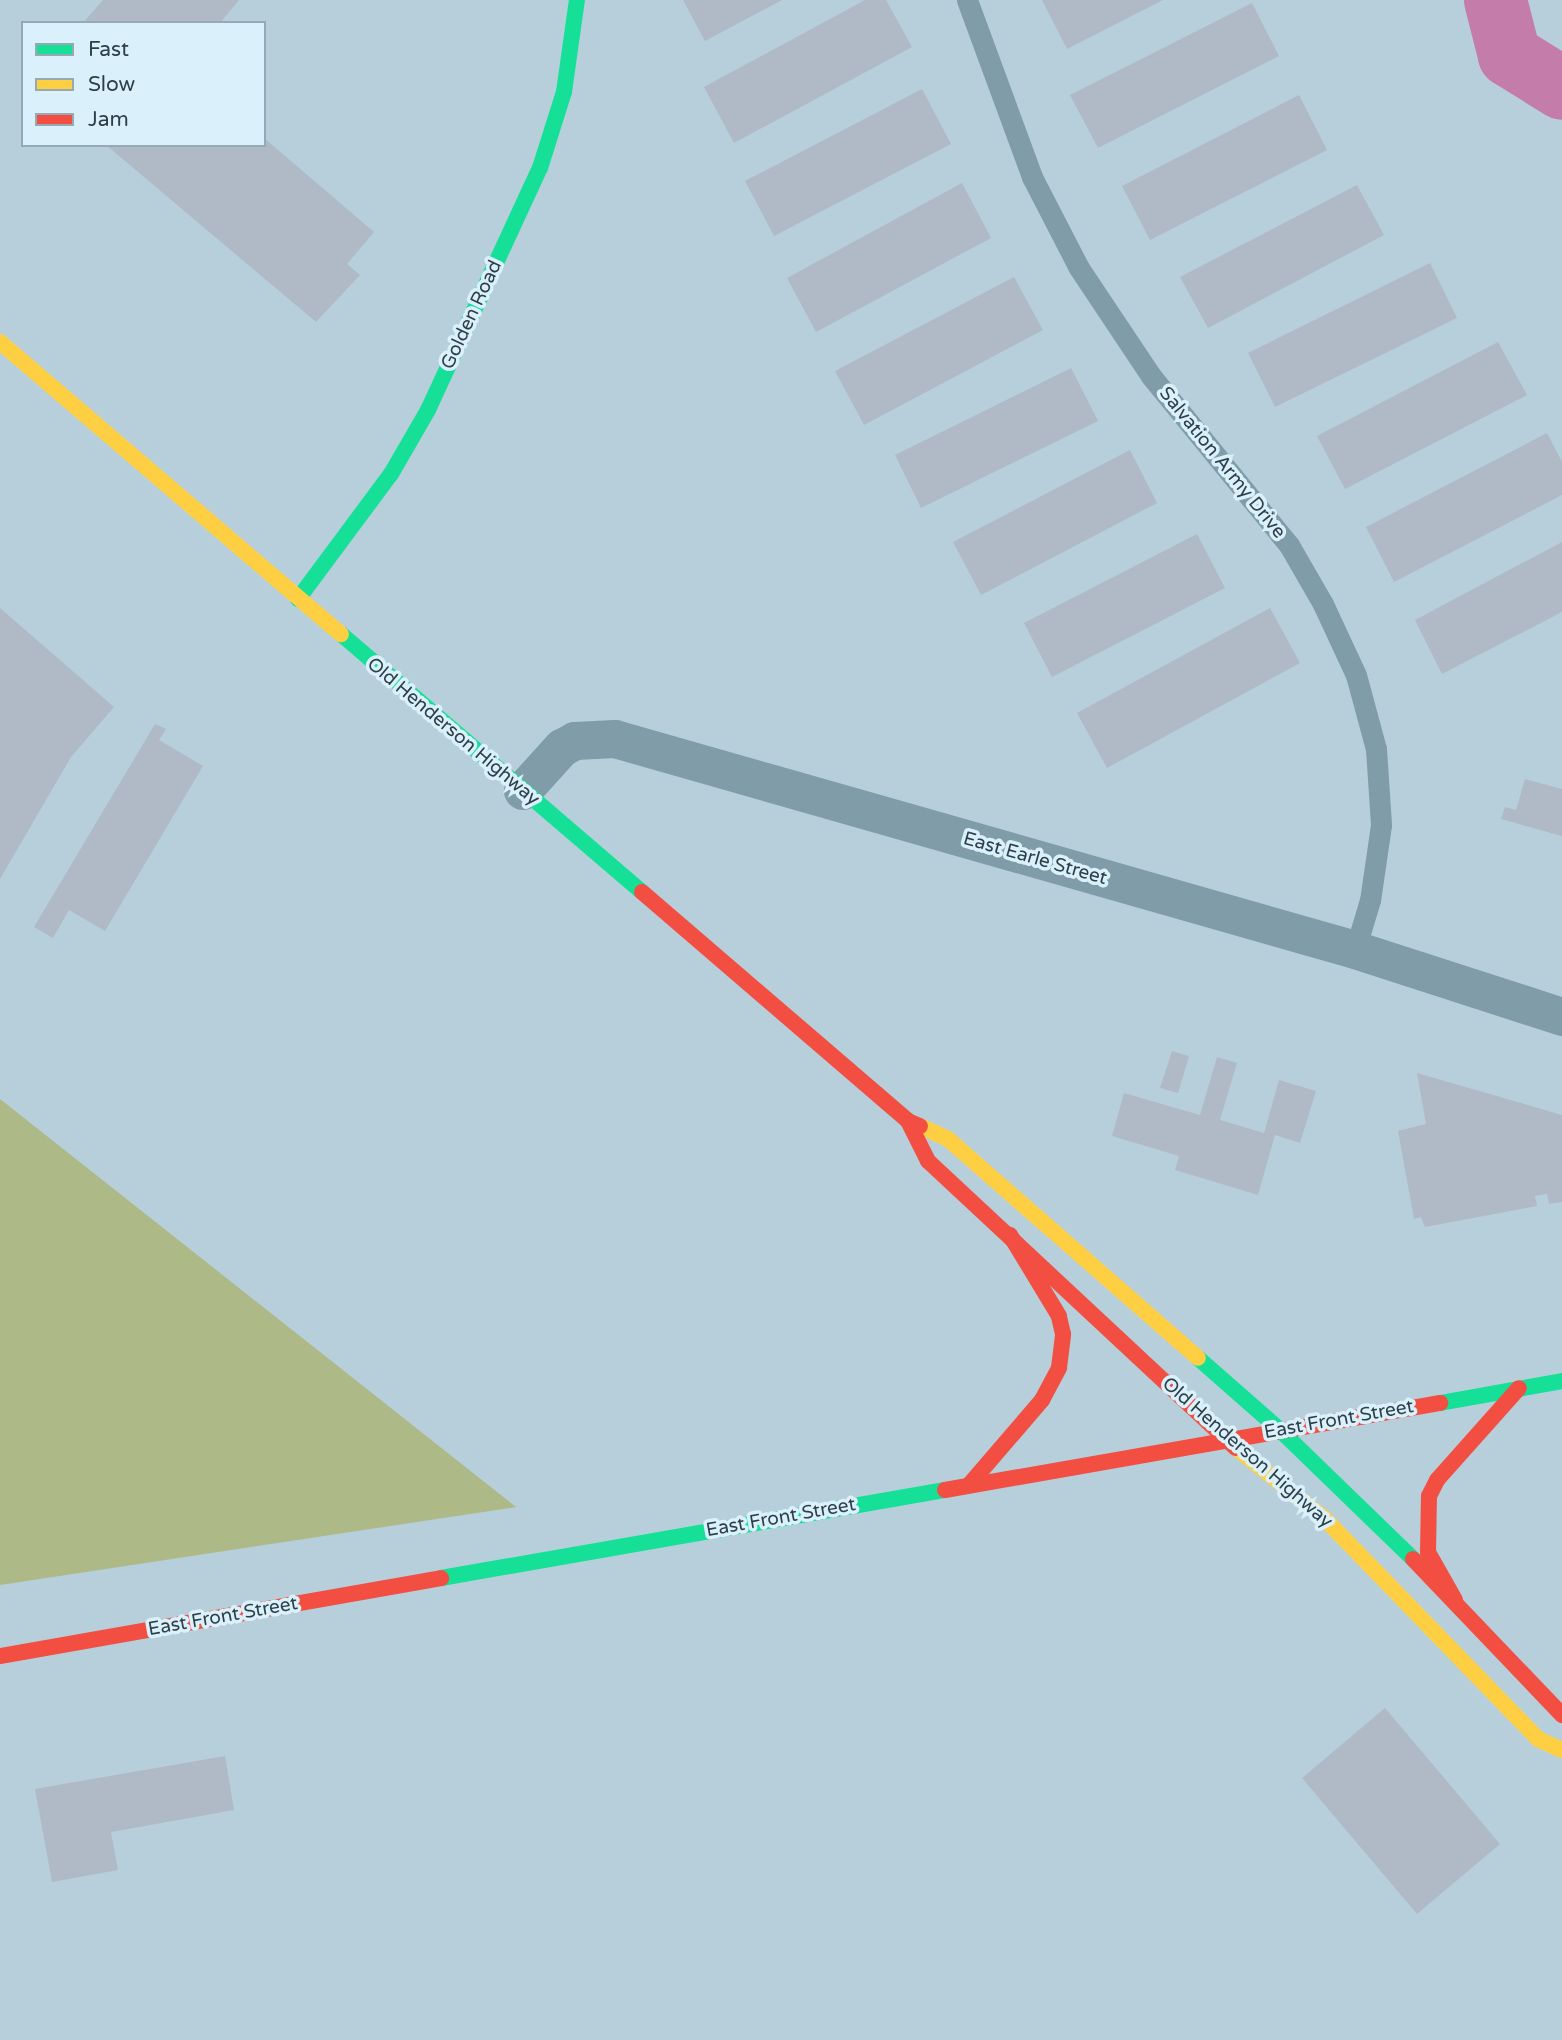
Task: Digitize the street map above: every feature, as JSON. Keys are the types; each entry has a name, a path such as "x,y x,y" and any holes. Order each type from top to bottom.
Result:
{"main road":[{"name":"Golden Road","path":"298,599 391,474 428,410 540,168 564,92 577,0"},
{"name":"Old Henderson Highway","path":"0,342 908,1121 947,1139 1281,1431 1455,1600 1562,1715"},
{"name":"Old Henderson Highway","path":"908,1121 928,1161 1225,1439 1324,1518 1538,1739 1562,1750"},
{"path":"969,1485 1042,1401 1059,1368 1063,1334 1059,1316 1010,1235"},
{"name":"East Front Street","path":"0,1656 1562,1381"},
{"path":"1455,1600 1428,1552 1429,1496 1437,1480 1519,1388"}],"street":[{"name":"East Earle Street","path":"523,790 562,747 575,741 615,739 1355,950 1562,1017"}],"lane":[{"name":"Salvation Army Drive","path":"967,0 1032,177 1079,268 1151,376 1289,545 1323,604 1356,675 1376,749 1381,787 1381,825 1370,900 1355,950"}],"green space":[{"path":"0,1099 516,1507 0,1585"}],"building":[{"path":"103,0 239,0 222,21 85,21"},
{"path":"683,0 782,0 705,41"},
{"path":"865,0 886,0 912,47 734,143 704,87"},
{"path":"1042,0 1163,0 1067,49"},
{"path":"1252,3 1279,56 1098,148 1070,95"},
{"path":"922,89 951,144 774,236 745,181"},
{"path":"1299,95 1327,150 1150,240 1122,186"},
{"path":"266,140 374,232 347,264 360,275 316,322 108,147 266,147"},
{"path":"962,183 991,238 816,332 787,278"},
{"path":"1357,185 1384,235 1208,328 1180,277"},
{"path":"1430,263 1457,318 1275,407 1248,353"},
{"path":"1014,277 1043,330 864,425 835,371"},
{"path":"1498,342 1527,395 1345,489 1317,436"},
{"path":"1071,368 1098,421 921,508 895,455"},
{"path":"1547,433 1562,462 1562,495 1394,582 1366,527"},
{"path":"1130,450 1157,503 981,595 953,542"},
{"path":"1197,534 1225,588 1052,677 1024,623"},
{"path":"1562,542 1562,612 1442,674 1415,620"},
{"path":"0,608 114,707 71,757 0,879"},
{"path":"1270,608 1300,663 1107,768 1077,713"},
{"path":"155,724 166,729 159,740 203,766 105,931 69,910 53,938 34,927"},
{"path":"1525,779 1562,789 1562,836 1501,819 1505,807 1516,810"},
{"path":"1172,1051 1189,1056 1178,1093 1160,1088"},
{"path":"1217,1057 1237,1063 1220,1120 1264,1133 1279,1080 1316,1091 1300,1143 1275,1135 1258,1195 1175,1170 1179,1156 1112,1136 1124,1093 1200,1115"},
{"path":"1417,1073 1562,1115 1562,1202 1549,1204 1547,1194 1535,1196 1537,1206 1425,1227 1421,1217 1414,1219 1398,1131 1426,1124"},
{"path":"1385,1708 1500,1844 1417,1914 1302,1778"},
{"path":"225,1756 234,1810 111,1832 118,1870 52,1882 35,1789"}],"waterway":[{"path":"1495,0 1509,55 1562,88"}],"traffic: fast":[{"path":"298,599 391,474 428,410 540,168 564,92 577,0"},
{"path":"341,634 642,892"},
{"path":"1198,1358 1281,1431 1413,1559"},
{"path":"1440,1403 1562,1381"},
{"path":"441,1578 945,1490"}],"traffic: slow":[{"path":"0,342 341,634"},
{"path":"920,1126 948,1139 1198,1358"},
{"path":"1236,1448 1324,1518 1538,1739 1562,1750"}],"traffic: jam":[{"path":"642,892 908,1121 920,1126"},
{"path":"908,1121 928,1161 1236,1448"},
{"path":"969,1485 1042,1400 1059,1368 1063,1334 1059,1316 1010,1235"},
{"path":"1455,1600 1428,1552 1429,1496 1437,1480 1519,1388"},
{"path":"945,1490 1440,1403"},
{"path":"1413,1559 1562,1715"},
{"path":"0,1656 441,1578"}]}
